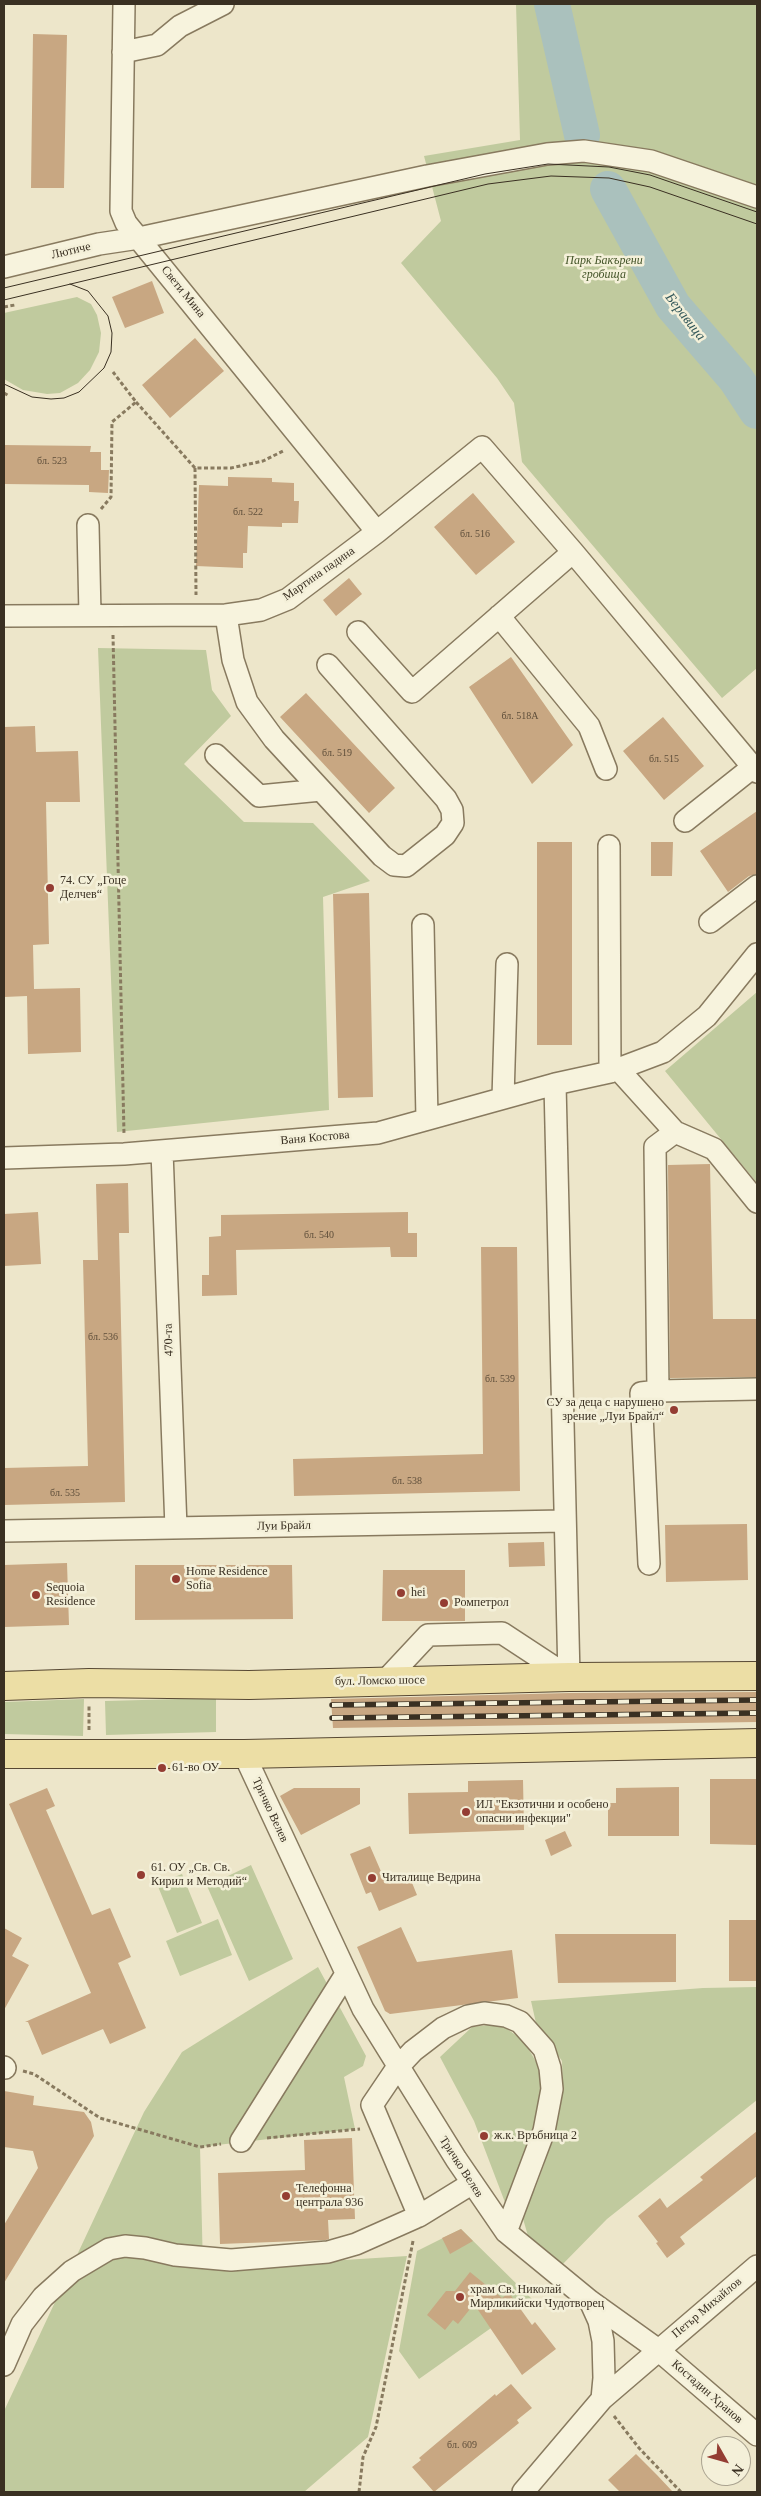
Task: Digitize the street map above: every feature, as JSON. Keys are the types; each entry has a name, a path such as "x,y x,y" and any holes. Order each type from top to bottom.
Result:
{"main road":[{"name":"бул. Ломско шосе","path":"4,1686 89,1683 249,1685 569,1677 757,1676"},
{"path":"4,1754 244,1754 757,1743"}],"street":[{"name":"Свети Мина","path":"124,4 121,211 126,223 377,532"},
{"path":"123,52 157,44 180,26 223,4"},
{"name":"Лютиче","path":"4,267 99,244 139,238 483,164 565,153 584,152 651,161 757,197"},
{"name":"Мартина падина","path":"4,616 226,615 260,610 288,599 377,532 482,447 573,552"},
{"path":"88,524 90,615"},
{"path":"358,632 412,692 573,552 755,769 685,821"},
{"path":"226,615 233,660 247,702 274,739 382,856 394,865 406,866 418,859 445,835 453,823 452,810 446,799 328,665"},
{"path":"499,616 589,726 606,769"},
{"path":"216,755 258,796 321,790"},
{"path":"609,846 614,1071 675,1132 714,1149 757,1202"},
{"path":"710,922 757,886"},
{"path":"423,925 427,1120"},
{"name":"Ваня Костова","path":"4,1158 162,1152 378,1133 555,1084 614,1071 663,1052 707,1016 757,954"},
{"path":"503,1098 507,964"},
{"path":"555,1084 569,1677"},
{"path":"658,1391 656,1147 675,1132"},
{"name":"470-та","path":"162,1152 176,1528"},
{"path":"649,1564 641,1393 757,1388"},
{"name":"Луи Брайл","path":"4,1531 564,1521"},
{"path":"385,1681 428,1635 502,1633 569,1677"},
{"name":"Тричко Велев","path":"244,1754 363,2010 397,2068 471,2184 506,2232 590,2301 657,2349"},
{"path":"241,2141 346,1974"},
{"path":"419,2216 372,2105 397,2068 442,2028 468,2016 484,2013 506,2016 520,2022 544,2049 550,2068 552,2089 550,2110 544,2132 506,2232"},
{"path":"4,2365 22,2324 43,2297 72,2271 109,2249 125,2246 145,2248 175,2255 231,2260 328,2252 370,2239 419,2216 471,2184"},
{"name":"Петър Михайлов","path":"657,2349 757,2266"},
{"path":"590,2301 599,2322 603,2341 604,2378 602,2399"},
{"path":"523,2492 602,2399 657,2349"},
{"name":"Костадин Хранов","path":"657,2349 757,2435"}],"path":[{"path":"4,307 15,304"},
{"path":"113,372 136,402 196,468 196,614"},
{"path":"4,393 9,396"},
{"path":"88,524 111,497 112,422 136,402"},
{"path":"196,468 231,468 263,460 303,441"},
{"path":"112,615 124,1154"},
{"path":"89,1703 89,1730"},
{"path":"5,2068 34,2074 100,2118 200,2147 382,2126"},
{"path":"359,2492 363,2457 376,2427 419,2216"},
{"path":"602,2399 639,2448 681,2492"}],"green space":[{"name":"Парк Бакърени гробища","path":"516,4 757,4 757,668 722,698 522,462 514,403 497,378 401,263 441,221 424,156 520,140"},
{"path":"77,297 91,304 97,315 101,333 99,352 90,370 78,383 60,393 47,394 23,390 4,379 4,313"},
{"path":"98,648 206,650 212,690 231,716 184,764 244,822 313,823 370,881 323,897 329,1110 117,1132"},
{"path":"757,992 757,1183 665,1071"},
{"path":"216,1698 216,1732 106,1735 105,1701"},
{"path":"84,1699 83,1736 4,1734 4,1702"},
{"path":"251,1865 293,1959 249,1981 207,1886"},
{"path":"182,1874 202,1923 177,1933 157,1884"},
{"path":"218,1919 232,1955 180,1976 166,1941"},
{"path":"318,1967 366,2056 363,2066 344,2077 355,2129 200,2147 203,2269 407,2256 368,2437 304,2492 4,2492 4,2411 144,2112 182,2052"},
{"path":"757,1987 757,2100 607,2219 558,2269 533,2253 521,2212 535,2189 544,2165 563,2093 562,2061 536,2023 531,2001 703,1988"},
{"path":"503,2026 524,2041 539,2067 543,2092 541,2112 506,2205 474,2121 440,2057 472,2027"},
{"path":"461,2229 532,2299 419,2379 399,2351 417,2251"}],"building":[{"path":"33,34 67,35 64,188 31,188"},
{"path":"152,281 164,313 125,328 112,297"},
{"path":"195,338 224,371 170,418 142,385"},
{"path":"4,445 91,446 90,452 101,452 101,470 109,470 108,493 89,492 89,485 4,484"},
{"path":"228,477 272,478 272,482 294,483 294,501 299,501 298,523 282,523 282,527 248,526 247,553 243,553 243,568 196,566 199,485 228,486"},
{"path":"473,493 515,542 476,575 434,527"},
{"path":"349,578 362,594 336,616 323,600"},
{"path":"511,657 573,745 532,784 469,687"},
{"path":"306,693 395,788 369,813 280,717"},
{"path":"663,717 704,766 664,800 623,751"},
{"path":"35,726 36,752 78,751 80,802 46,802 49,944 33,945 34,989 80,988 81,1052 28,1054 27,996 4,997 4,727"},
{"path":"757,811 757,874 749,876 728,892 700,851"},
{"path":"537,842 572,842 572,1045 537,1045"},
{"path":"651,842 673,842 672,876 651,876"},
{"path":"369,893 373,1097 338,1098 333,894"},
{"path":"710,1164 713,1319 757,1319 757,1377 670,1378 668,1165"},
{"path":"128,1183 129,1233 119,1233 125,1502 4,1505 4,1468 88,1466 83,1260 98,1260 96,1184"},
{"path":"38,1212 41,1264 4,1266 4,1214"},
{"path":"408,1212 408,1233 417,1233 417,1257 391,1257 390,1247 236,1250 237,1295 202,1296 202,1275 209,1275 209,1237 221,1236 221,1215"},
{"path":"481,1247 517,1247 520,1491 294,1496 293,1459 483,1454"},
{"path":"747,1524 748,1580 666,1582 665,1525"},
{"path":"544,1542 545,1566 509,1567 508,1543"},
{"name":"Sequoia Residence","path":"67,1563 69,1625 4,1627 4,1565"},
{"path":"135,1565 292,1565 293,1619 135,1620"},
{"path":"383,1570 465,1570 465,1621 382,1621"},
{"path":"757,1692 757,1722 333,1728 331,1699 569,1693"},
{"path":"710,1779 757,1779 757,1845 710,1844"},
{"name":"ИЛ \"Екзотични и особено опасни инфекции\"","path":"523,1780 524,1830 409,1834 408,1793 468,1792 468,1781"},
{"path":"679,1787 679,1836 608,1836 608,1803 616,1803 616,1788"},
{"path":"47,1788 55,1806 46,1810 92,1915 110,1908 131,1957 118,1963 146,2028 110,2044 103,2029 42,2055 28,2022 25,2022 91,1993 9,1804"},
{"path":"294,1788 360,1788 360,1804 301,1835 280,1796"},
{"path":"565,1831 572,1846 551,1856 545,1840"},
{"name":"Читалище Ведрина","path":"370,1846 386,1883 408,1873 417,1895 379,1911 371,1892 366,1894 350,1854"},
{"path":"729,1920 757,1920 757,1981 729,1981"},
{"path":"401,1927 417,1962 512,1950 518,1998 390,2014 385,2011 357,1947"},
{"path":"4,1928 22,1938 12,1956 29,1965 4,2010"},
{"path":"555,1934 676,1934 676,1982 558,1983"},
{"path":"4,2091 34,2096 33,2105 84,2112 91,2122 94,2136 4,2283 4,2225 38,2168 33,2151 4,2147"},
{"path":"757,2131 757,2176 680,2237 685,2244 667,2258 656,2243 658,2242 638,2216 660,2198 667,2208 703,2180 700,2177"},
{"name":"Телефонна централа 936","path":"352,2138 355,2219 328,2220 329,2239 326,2240 220,2244 218,2173 305,2170 304,2140"},
{"path":"461,2229 473,2241 450,2254 442,2238"},
{"path":"470,2272 502,2298 509,2293 532,2325 535,2322 556,2349 522,2375 474,2304 458,2324 453,2320 445,2330 427,2315 446,2291 455,2291"},
{"path":"511,2384 532,2408 517,2420 519,2423 434,2492 412,2467 421,2460 419,2458 495,2394 496,2396"},
{"path":"636,2454 673,2492 620,2492 608,2480"}],"waterway":[{"name":"Беравица","path":"552,4 582,135"},
{"name":"Беравица","path":"608,189 673,306 736,379 757,411"}],"tram line":[{"path":"4,288 485,174 548,164 609,167 650,175 757,212"},
{"path":"4,300 488,184 551,176 609,178 650,187 757,224"},
{"path":"4,384 32,397 64,398 79,392 104,368 111,352 112,333 108,316 88,291 70,284"}],"railway":[{"path":"332,1705 757,1700"},
{"path":"332,1718 757,1713"}],"place":[{"name":"74. СУ „Гоце Делчев“","path":"50,888"},
{"name":"СУ за деца с нарушено зрение „Луи Брайл“","path":"674,1410"},
{"name":"Home Residence Sofia","path":"176,1579"},
{"name":"hei","path":"401,1593"},
{"name":"Sequoia Residence","path":"36,1595"},
{"name":"Ромпетрол","path":"444,1603"},
{"name":"61-во ОУ","path":"162,1768"},
{"name":"ИЛ \"Екзотични и особено опасни инфекции\"","path":"466,1812"},
{"name":"61. ОУ „Св. Св. Кирил и Методий“","path":"141,1875"},
{"name":"Читалище Ведрина","path":"372,1878"},
{"name":"ж.к. Връбница 2","path":"484,2136"},
{"name":"Телефонна централа 936","path":"286,2196"},
{"name":"храм Св. Николай Мирликийски Чудотворец","path":"460,2297"}]}
